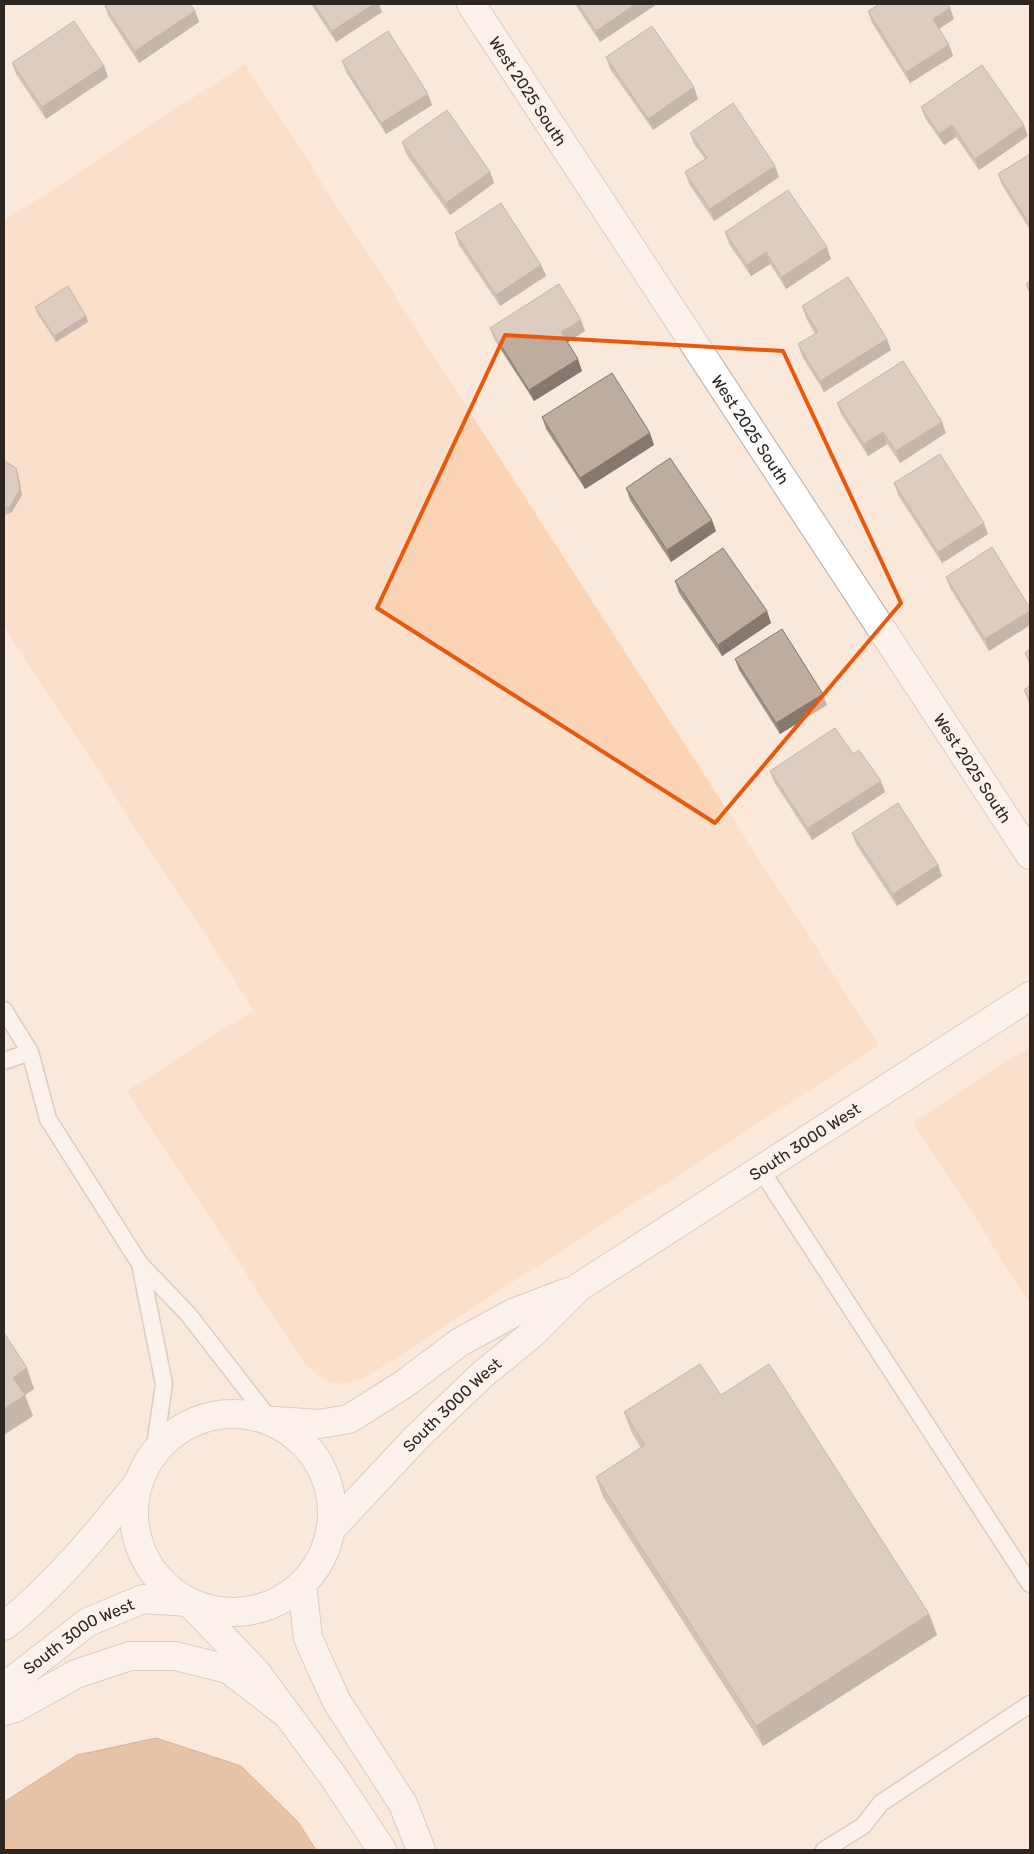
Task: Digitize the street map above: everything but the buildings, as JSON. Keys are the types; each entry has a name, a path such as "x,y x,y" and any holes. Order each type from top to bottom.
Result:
{"street":[{"name":"West 2025 South","path":"471,4 1030,855"},
{"name":"South 3000 West","path":"271,1421 319,1424 350,1419 404,1384 460,1342 513,1313 579,1287 1030,996"},
{"name":"South 3000 West","path":"332,1528 416,1438 483,1374 532,1334 579,1287"},
{"path":"4,1626 50,1583 102,1528 139,1482 154,1453 178,1430 207,1417 240,1413 271,1421 299,1438 320,1464 331,1495 332,1528 322,1559 302,1585 277,1602 248,1611 218,1611 189,1602"},
{"path":"139,1482 134,1509 137,1537 148,1563 166,1585 189,1602 256,1672 335,1778 382,1850"},
{"path":"302,1585 308,1638 316,1656 337,1702 403,1804 420,1850"},
{"name":"South 3000 West","path":"4,1687 88,1622 143,1599 189,1602"},
{"path":"4,1710 16,1708 76,1674 130,1656 175,1656 228,1669 288,1715"}],"lane":[{"path":"4,1010 30,1052 48,1119 140,1264 188,1314 271,1421"},
{"path":"4,1061 30,1052"},
{"path":"761,1170 1030,1584"},
{"path":"140,1264 164,1384 154,1453"},
{"path":"824,1850 863,1826 881,1803 1030,1704"}],"highlighted area":[{"path":"505,335 783,351 901,603 715,823 377,608"}],"shaded area":[{"path":"245,64 879,1045 366,1377 348,1383 333,1383 320,1377 306,1365 127,1091 254,1010 4,626 4,221"},
{"path":"1030,1047 1030,1303 913,1122"},
{"path":"156,1738 241,1766 298,1822 316,1850 4,1850 4,1802 77,1755"}]}
